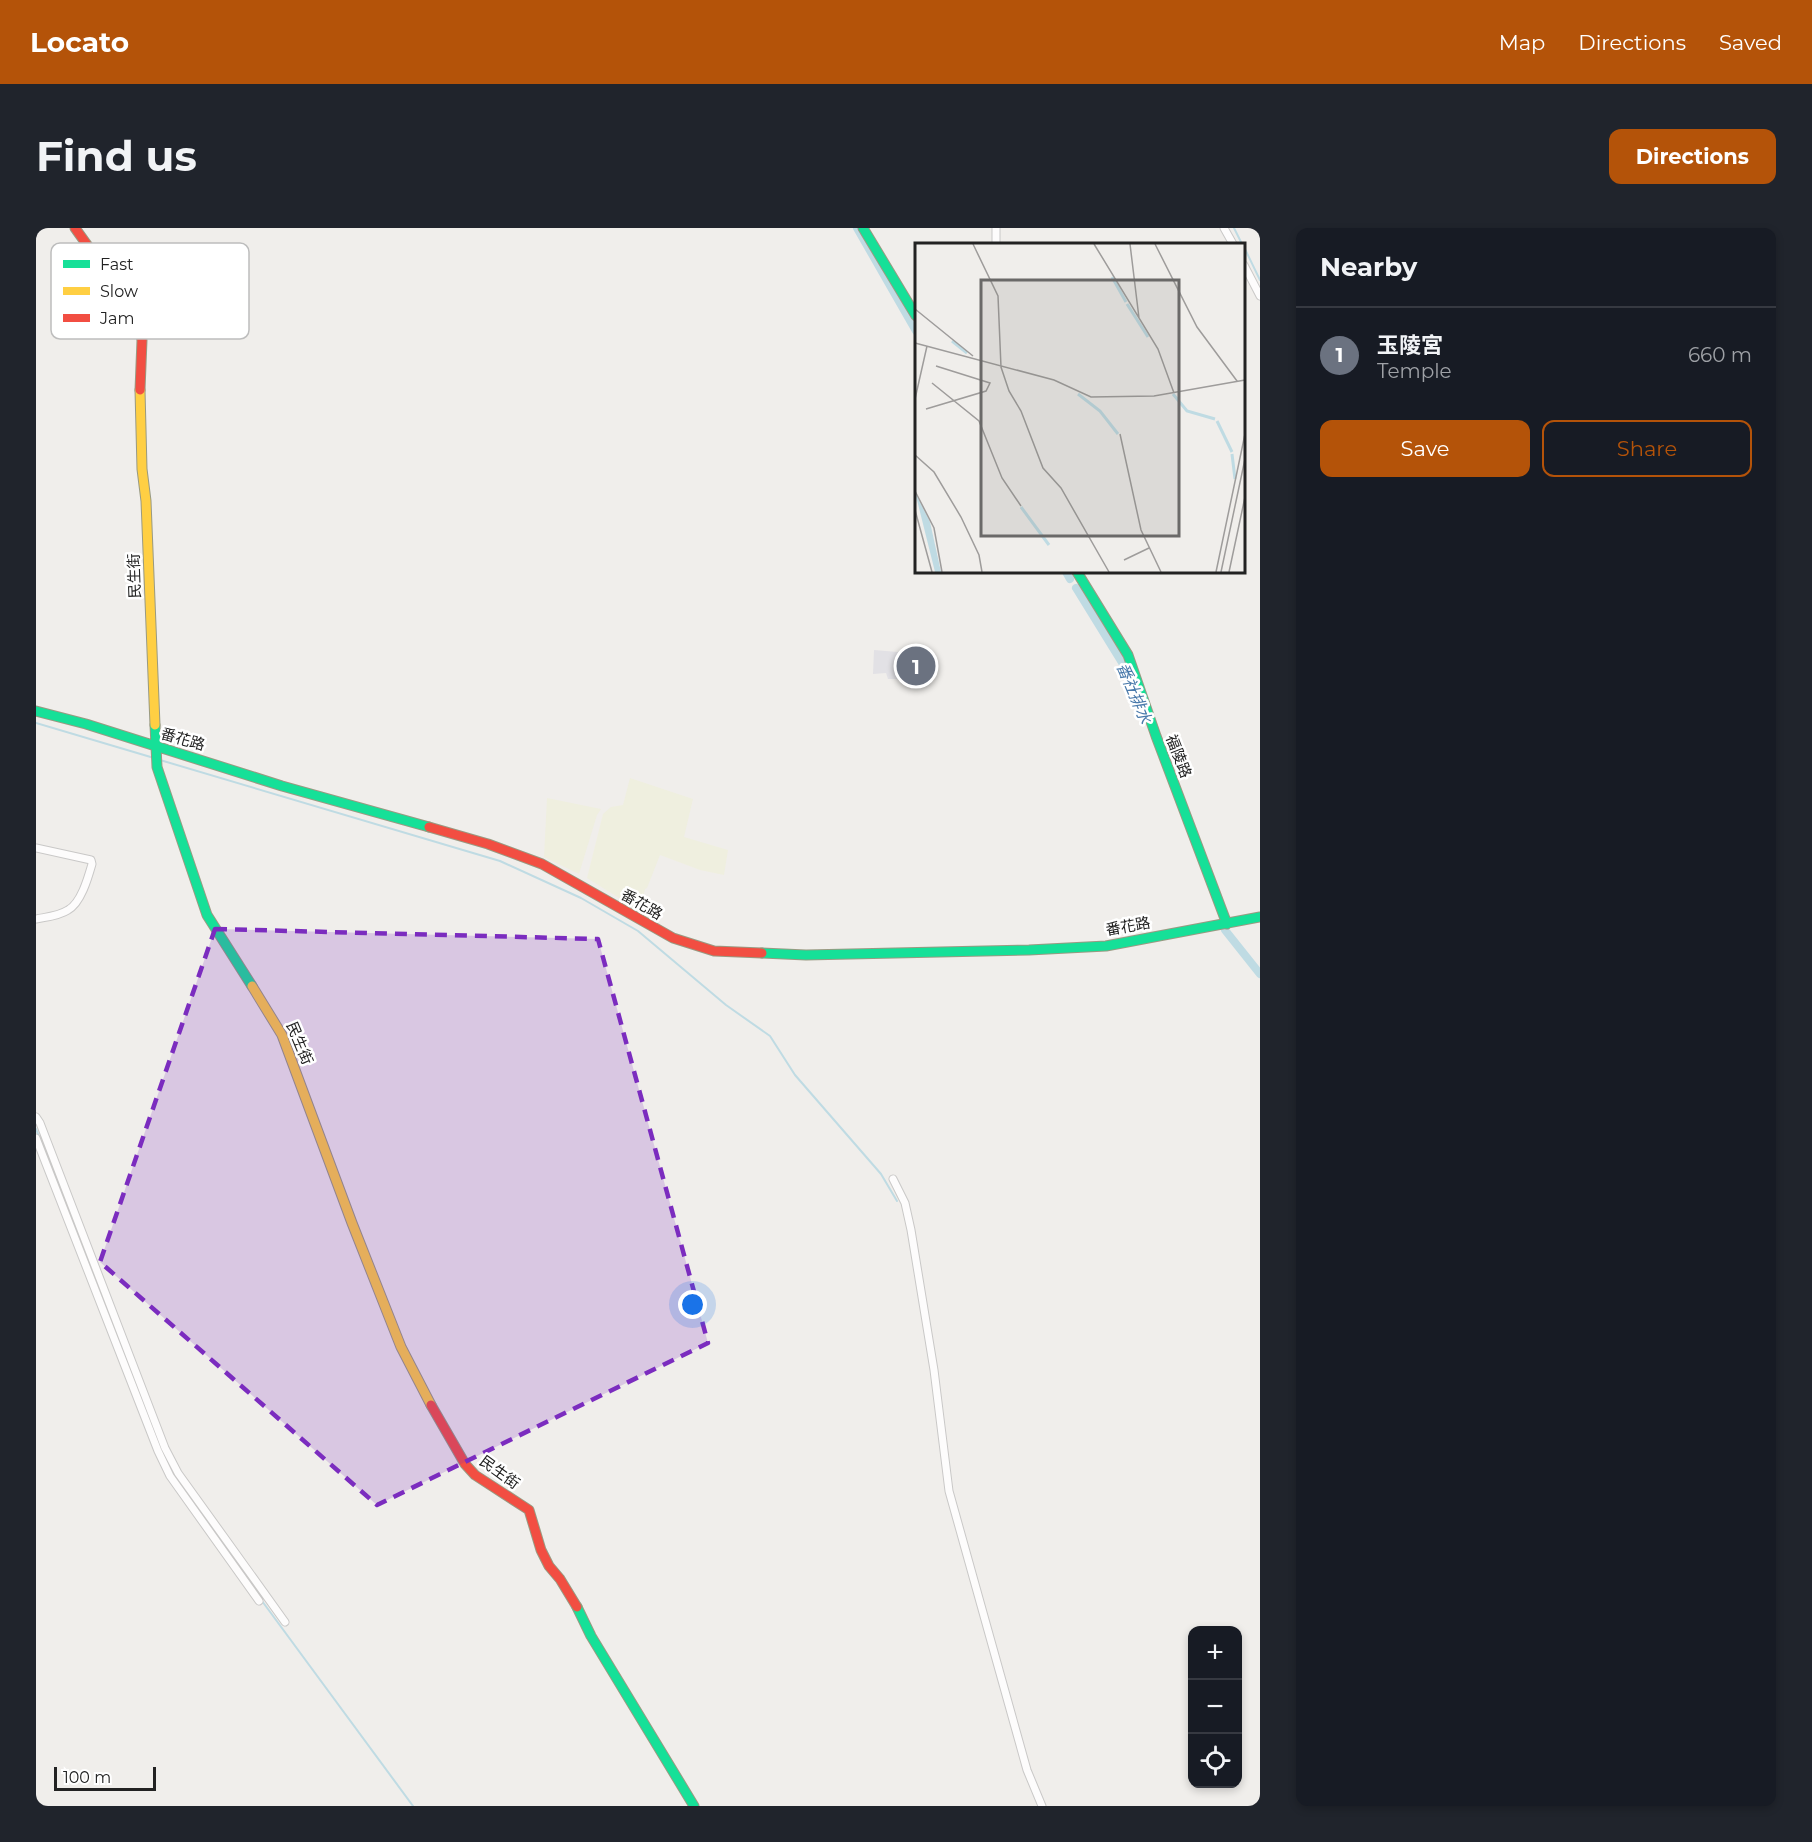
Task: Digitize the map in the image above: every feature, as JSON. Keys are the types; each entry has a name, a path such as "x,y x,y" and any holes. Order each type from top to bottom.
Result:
{"street":[{"name":"民生街","path":"75,228 86,243"},
{"path":"863,228 915,314"},
{"path":"1224,228 1232,243"},
{"path":"1245,267 1260,296"},
{"name":"民生街","path":"142,339 140,386 142,457 157,767 207,915 282,1035 352,1222 402,1347 422,1389 465,1464 476,1475 530,1510 541,1550 549,1566 577,1607 591,1636 694,1806"},
{"name":"福陵路","path":"1078,573 1128,655 1227,924"},
{"name":"番花路","path":"36,711 86,724 282,786 488,844 542,864 673,938 714,951 806,955 1106,946 1260,917"},
{"path":"36,848 91,860 92,864 72,907 66,912 36,920"},
{"path":"36,1117 165,1448 178,1473 285,1622"},
{"path":"36,1138 158,1451 170,1476 259,1600"},
{"path":"893,1179 904,1203 911,1230 934,1370 949,1491 982,1616 1027,1770 1042,1806"}],"highlighted area":[{"path":"215,929 598,939 708,1343 377,1505 100,1262"}],"green space":[{"path":"630,778 693,799 684,837 728,850 724,875 700,870 660,855 645,889 640,911 587,878 603,814 611,807 623,805"},
{"path":"547,798 601,809 597,815 579,874 544,857"}],"shaded area":[{"path":"874,650 898,652 898,679 888,679 886,673 873,674"}],"waterway":[{"name":"番社排水","path":"857,228 915,329"},
{"path":"1234,228 1242,243"},
{"path":"1245,249 1260,280"},
{"name":"番社排水","path":"1067,573 1070,579"},
{"name":"番社排水","path":"1076,588 1129,674 1142,708"},
{"path":"36,723 154,758"},
{"path":"160,760 500,861 581,898 638,931 726,1005 770,1036 795,1075 881,1174 897,1201"},
{"name":"番社排水","path":"1225,930 1260,974"},
{"path":"36,1129 40,1139"},
{"path":"60,1191 145,1407"},
{"path":"164,1454 172,1473"},
{"path":"262,1601 413,1806"}],"traffic: fast":[{"path":"863,228 915,314"},
{"path":"1078,573 1128,655 1227,924"},
{"path":"36,711 86,724 282,786 429,827"},
{"path":"155,725 157,767 207,915 252,986"},
{"path":"762,953 806,955 1106,946 1260,917"},
{"path":"577,1607 591,1636 694,1806"}],"traffic: slow":[{"path":"140,390 155,725"},
{"path":"252,986 282,1035 401,1347 431,1405"}],"traffic: jam":[{"path":"75,228 86,243"},
{"path":"140,390 142,339"},
{"path":"429,827 488,844 542,864 673,938 714,951 762,953"},
{"path":"431,1405 465,1464 475,1475 529,1510 541,1550 577,1607"}],"place":[{"name":"玉陵宮","path":"916,666"}]}
